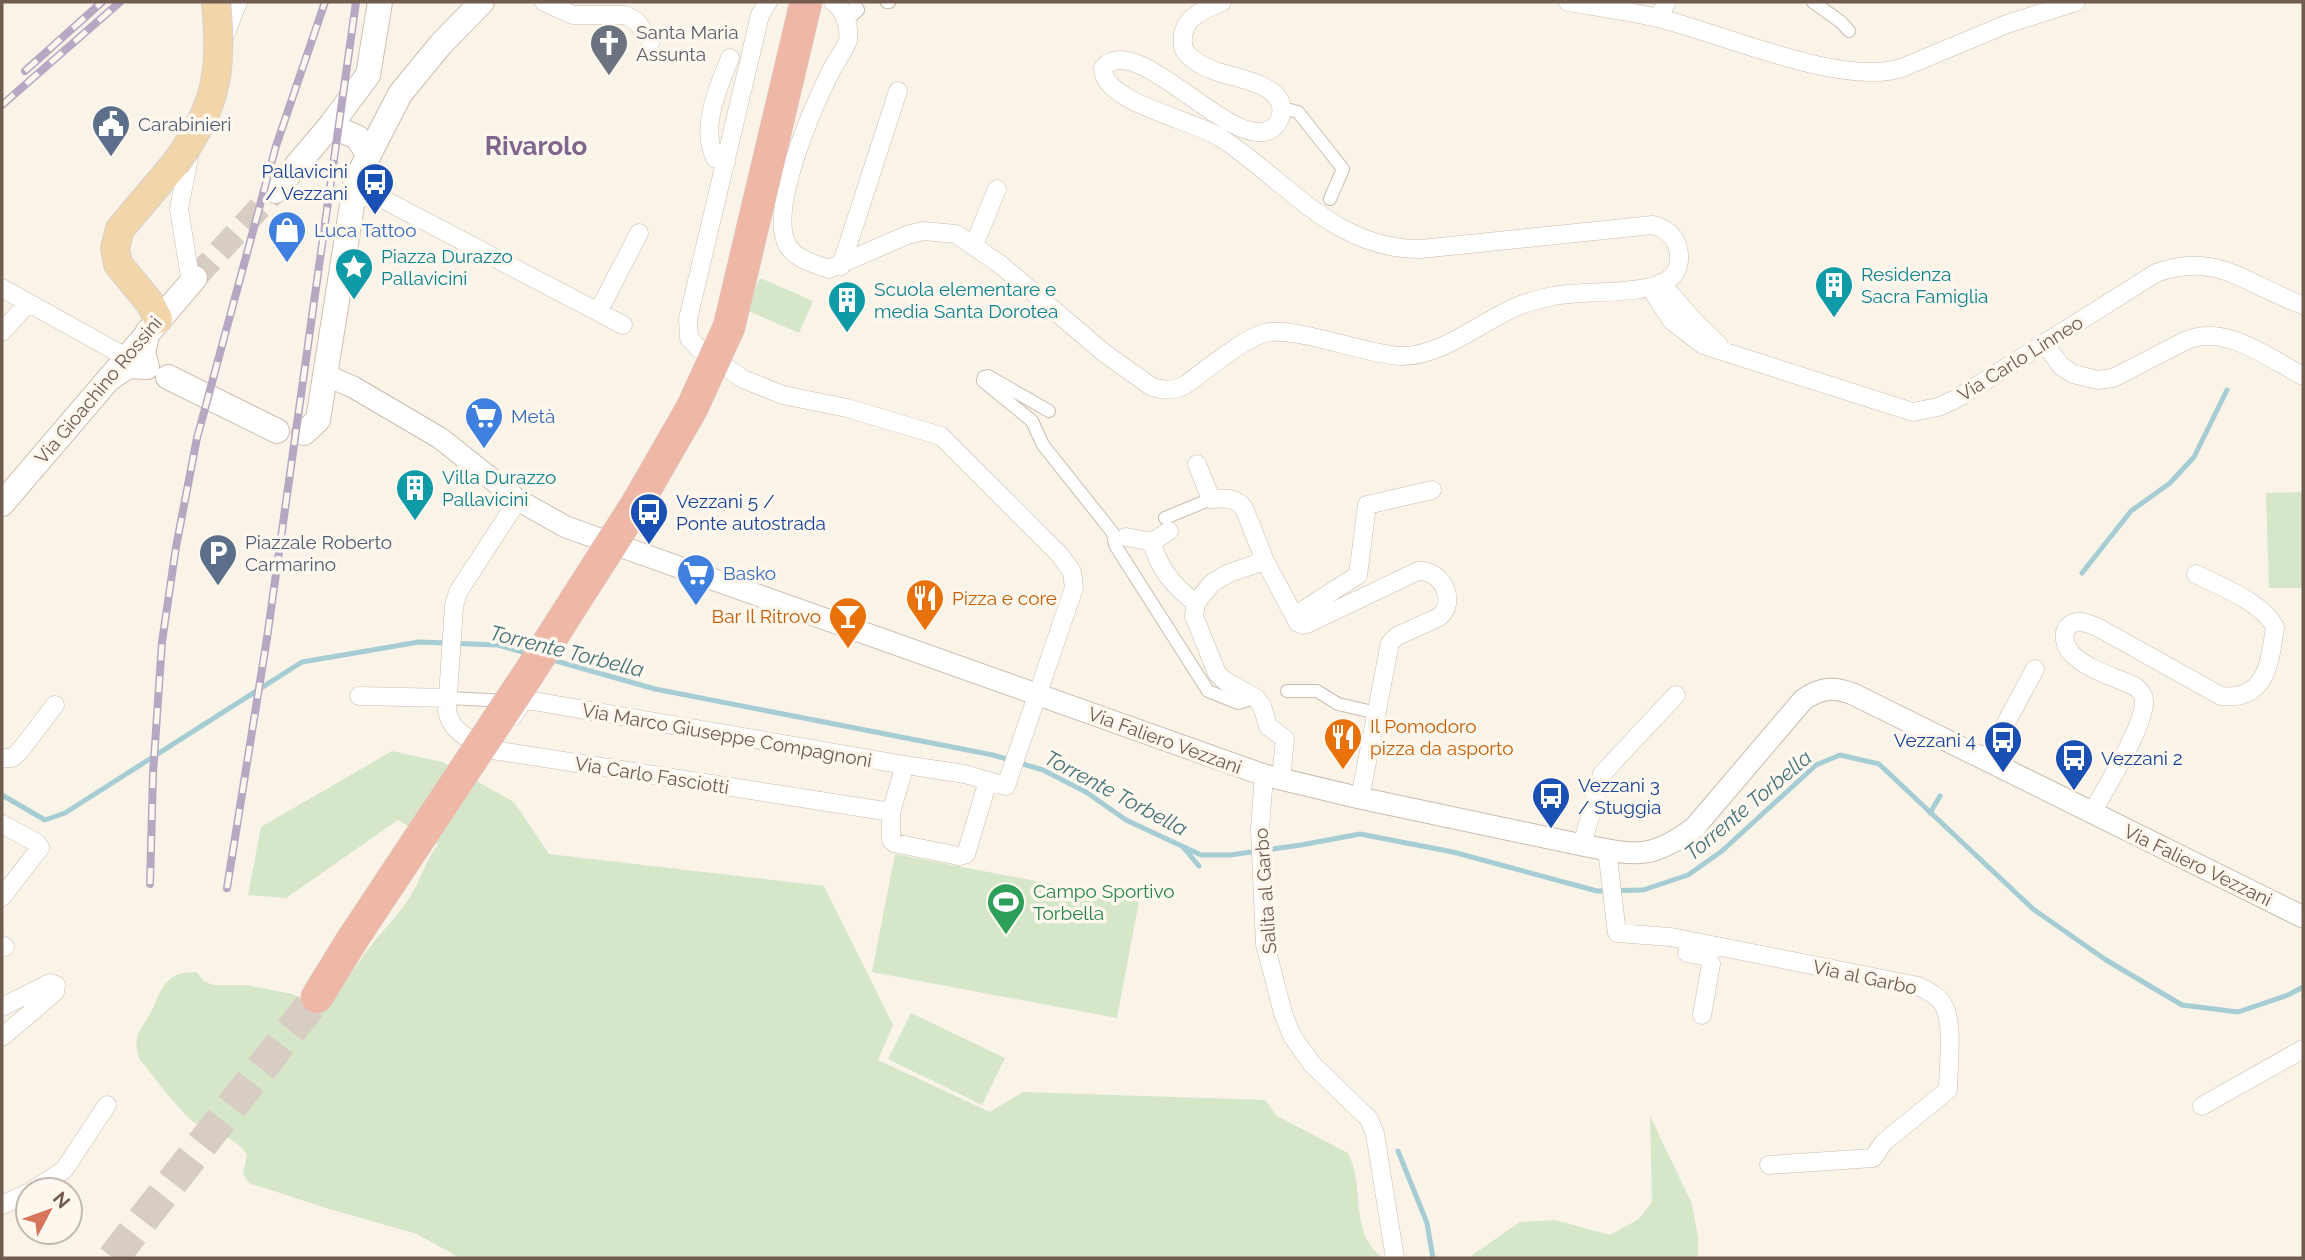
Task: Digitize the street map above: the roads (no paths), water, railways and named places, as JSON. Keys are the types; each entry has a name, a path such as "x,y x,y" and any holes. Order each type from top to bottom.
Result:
{"highway":[{"path":"317,997 638,502 692,408 729,327 806,2"}],"main road":[{"path":"215,2 219,68 214,89 192,141 120,229 115,248 118,264 150,303 153,325 143,352 147,367 278,431"},
{"path":"380,2 365,80 365,93 377,101 397,98"},
{"path":"304,433 318,420 356,180 397,98 441,44 482,2"},
{"path":"275,191 365,80"},
{"path":"330,126 357,137 368,154"},
{"name":"Via Gioachino Rossini","path":"153,325 193,280"},
{"name":"Via Gioachino Rossini","path":"2,504 106,381 128,366 147,367"}],"street":[{"path":"193,280 179,209 186,168 206,94 229,21 238,2"},
{"path":"544,2 573,15 625,15 636,21 651,41"},
{"path":"768,2 760,15 688,319 689,338 698,348 743,379 783,395 847,408 941,436 1060,555 1072,572 1074,588 1006,786 988,781 969,845 963,856 894,843 891,840 891,812 905,765"},
{"path":"833,2 846,21 848,40 830,71 805,128 782,216 788,246 806,261 830,269 907,235 923,231 956,234 1022,281 1103,352 1152,387 1161,390 1179,389 1252,338 1267,332 1295,334 1401,356 1418,354 1452,341 1518,306 1555,295 1655,285 1669,279 1677,269 1678,253 1673,238 1667,231 1653,225 1421,249 1388,247 1358,238 1309,206 1219,136 1126,98 1103,77 1103,68 1109,61 1118,58 1135,62 1202,105 1251,131 1272,129 1279,120 1282,108 1279,98 1272,92 1201,65 1184,50 1183,33 1190,18 1199,11 1222,2"},
{"path":"846,21 858,10 854,2"},
{"path":"1568,2 1658,18 1829,69 1886,72 2007,24 2076,2"},
{"path":"1658,18 1667,2"},
{"path":"1813,2 1849,31"},
{"path":"726,162 715,158 709,145 709,124 730,58"},
{"path":"841,265 898,91"},
{"path":"1282,108 1298,112 1343,169 1330,199"},
{"path":"974,245 997,189"},
{"path":"352,200 375,195 623,325"},
{"path":"598,312 639,233"},
{"name":"Via Carlo Linneo","path":"1655,285 1727,351 1913,412 1938,407 1956,399 2156,273 2188,265 2205,265 2303,306"},
{"path":"2,288 147,367"},
{"path":"2,332 28,303"},
{"path":"2045,344 2061,366 2084,378 2098,380 2113,378 2185,341 2209,334 2237,342 2303,376"},
{"name":"Via Faliero Vezzani","path":"325,375 353,387 440,438 518,500 566,527 1273,777 1582,845 1632,854 1651,853 1677,841 1695,827 1803,700 1825,688 1835,688 1853,694 2303,918"},
{"path":"1049,411 988,376 984,377 983,381 1032,421 1043,445 1113,533 1115,545 1208,691 1238,703 1256,698"},
{"path":"1197,464 1211,499"},
{"path":"1294,617 1358,575 1367,505 1432,490"},
{"path":"1152,542 1167,525 1211,499 1240,502 1265,561 1294,617 1303,625 1418,571 1427,570 1434,573 1443,583 1448,604 1445,612 1392,638 1360,798"},
{"name":"Via Carlo Fasciotti","path":"518,500 458,592 452,617 445,694 449,722 458,733 493,750 891,812"},
{"path":"1126,537 1152,542"},
{"path":"1152,542 1171,581 1196,603"},
{"path":"1256,698 1225,681 1217,673 1194,616 1196,603 1206,588 1220,578 1265,561"},
{"path":"2092,813 2142,719 2144,700 2143,693 2136,687 2082,663 2069,651 2064,643 2066,631 2072,624 2081,622 2099,628 2221,696 2236,698 2245,694 2266,674 2275,627 2270,618 2261,609 2196,574"},
{"path":"1986,760 2035,669"},
{"path":"1287,691 1317,691 1338,704 1377,713"},
{"path":"359,696 445,694 523,701 493,750"},
{"path":"1582,845 1602,774 1676,695"},
{"name":"Salita al Garbo","path":"1256,698 1262,706 1268,726 1285,739 1260,829 1265,944 1283,1013 1292,1036 1312,1064 1369,1119 1375,1134 1395,1258"},
{"name":"Via Marco Giuseppe Compagnoni","path":"523,701 965,774 988,781"},
{"path":"2,758 16,755 55,705"},
{"path":"2,824 37,843 40,848 2,897"},
{"name":"Via al Garbo","path":"1607,850 1617,933 1671,937 1918,986 1932,992 1943,1003 1948,1017 1948,1090 1884,1142 1873,1158 1769,1165"},
{"path":"1671,937 1673,946 1681,952 1706,956 1710,960 1702,1015"},
{"path":"2,1007 50,983 56,985 55,992 2,1037"},
{"path":"2202,1106 2299,1056"},
{"path":"55,1176 64,1170 107,1105"}],"waterway":[{"path":"2082,573 2131,511 2170,483 2194,457 2227,390"},
{"name":"Torrente Torbella","path":"2,795 45,820 65,813 302,662 419,642 498,645 529,654"},
{"name":"Torrente Torbella","path":"549,659 655,689 993,755 1043,770 1086,792 1126,820 1201,855 1230,855 1360,834 1453,852 1597,891 1643,890 1688,875 1722,851 1816,765 1840,755 1879,764 2033,909 2106,960 2182,1005 2238,1012 2303,987"},
{"path":"1930,813 1940,796"},
{"path":"1183,847 1199,866"},
{"path":"1398,1151 1427,1223 1433,1258"}],"tunnel":[{"path":"195,278 275,191"},
{"path":"113,1258 317,997"}],"railway":[{"path":"25,71 102,2"},
{"path":"2,105 120,2"},
{"path":"150,884 153,774 162,642 176,547 197,438 276,146 325,2"},
{"path":"227,888 267,638 356,2"}],"place":[{"name":"Santa Maria Assunta","path":"609,77"},
{"name":"Carabinieri","path":"111,158"},
{"name":"Pallavicini / Vezzani","path":"375,216"},
{"name":"Luca Tattoo","path":"287,264"},
{"name":"Piazza Durazzo Pallavicini","path":"354,301"},
{"name":"Residenza Sacra Famiglia","path":"1834,319"},
{"name":"Scuola elementare e media Santa Dorotea","path":"847,334"},
{"name":"Metà","path":"484,450"},
{"name":"Villa Durazzo Pallavicini","path":"415,522"},
{"name":"Vezzani 5 / Ponte autostrada","path":"649,546"},
{"name":"Piazzale Roberto Carmarino","path":"218,587"},
{"name":"Basko","path":"696,607"},
{"name":"Pizza e core","path":"925,632"},
{"name":"Bar Il Ritrovo","path":"848,650"},
{"name":"Il Pomodoro pizza da asporto","path":"1343,771"},
{"name":"Vezzani 4","path":"2003,774"},
{"name":"Vezzani 2","path":"2074,792"},
{"name":"Vezzani 3 / Stuggia","path":"1551,830"},
{"name":"Campo Sportivo Torbella","path":"1006,936"}],"district":[{"name":"Rivarolo","path":"536,146"}]}
